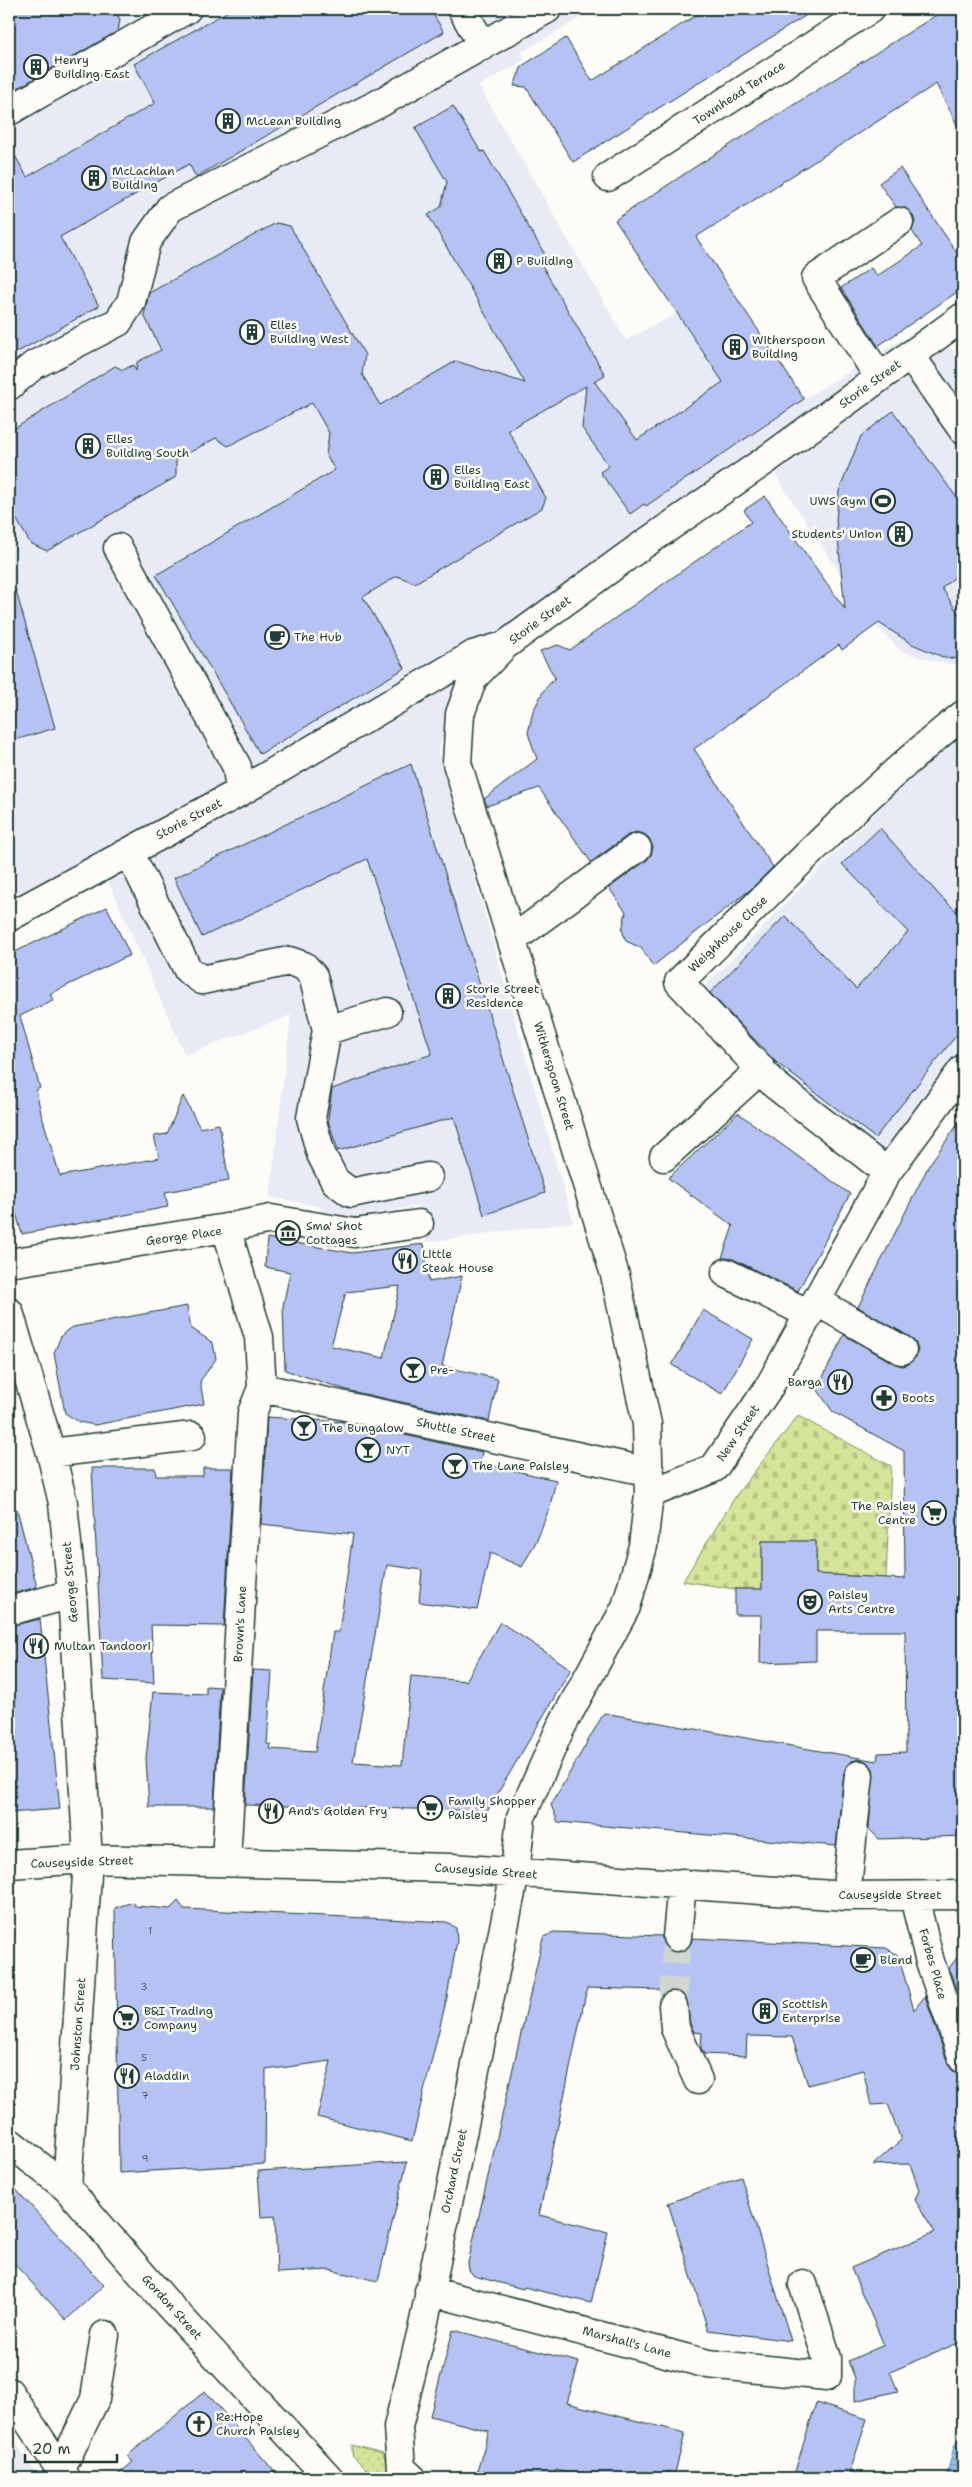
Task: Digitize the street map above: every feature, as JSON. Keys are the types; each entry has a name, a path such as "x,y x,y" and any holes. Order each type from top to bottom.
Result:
{"street":[{"path":"9,111 187,9"},
{"path":"462,9 483,46"},
{"path":"9,386 34,365 118,322 131,302 146,242 170,208 378,104 546,9"},
{"name":"Townhead Terrace","path":"608,177 870,9"},
{"path":"879,377 816,278 899,222"},
{"path":"9,366 102,316"},
{"name":"Storie Street","path":"9,917 240,792 473,654 504,646 963,316"},
{"path":"910,355 963,430"},
{"path":"118,548 176,672 237,767 240,792"},
{"name":"Witherspoon Street","path":"504,646 473,678 460,714 457,764 615,1275 647,1424 649,1483"},
{"name":"Weighhouse Close","path":"887,1172 775,1084 679,982 875,791 963,715"},
{"path":"512,940 637,848"},
{"path":"130,852 188,970 202,980 289,961 304,966 313,976 326,1030 310,1118 321,1154 336,1181 351,1192 428,1177"},
{"path":"326,1030 387,1012"},
{"path":"664,1157 761,1069"},
{"name":"New Street","path":"649,1483 714,1468 769,1387 887,1172 963,1069"},
{"path":"226,1228 271,1219 356,1233 419,1224"},
{"name":"George Place","path":"9,1263 226,1228 259,1337 262,1388"},
{"path":"726,1273 813,1308 902,1350"},
{"name":"George Street","path":"9,1312 19,1388 51,1453 63,1503 72,1594 88,1859"},
{"name":"Shuttle Street","path":"262,1388 649,1483"},
{"name":"Brown's Lane","path":"226,1861 252,1413 262,1388"},
{"path":"51,1453 192,1436"},
{"path":"515,1874 521,1817 560,1729 626,1607 642,1546 649,1483"},
{"path":"9,1611 72,1594"},
{"path":"846,1896 859,1775"},
{"name":"Causeyside Street","path":"9,1864 88,1859 452,1868 515,1874 682,1883 846,1896 914,1897 963,1895"},
{"name":"Johnston Street","path":"67,2188 88,1859"},
{"name":"Orchard Street","path":"406,2473 398,2427 430,2291 515,1874"},
{"path":"677,1937 682,1883"},
{"name":"Forbes Place","path":"914,1897 930,1962 963,2059"},
{"path":"673,2006 676,2028 698,2080"},
{"name":"Gordon Street","path":"9,2142 67,2188 165,2301 329,2478"},
{"name":"Marshall's Lane","path":"430,2291 708,2364 827,2376 827,2358 803,2284"},
{"path":"63,2475 95,2399 105,2335"},
{"path":"9,2392 63,2475"}],"shaded area":[{"path":"9,9 595,9 522,52 525,60 479,86 626,340 677,313 725,281 804,399 934,320 963,368 963,666 934,661 902,652 870,620 766,460 473,655 438,751 573,1222 426,1242 419,1205 357,1218 343,1225 320,1220 322,1207 270,1197 291,1015 185,1055 102,867 9,906"},
{"path":"963,728 963,1048 878,1160 697,994 941,746"},
{"path":"9,2432 36,2473 40,2478 9,2478"}],"green space":[{"path":"798,1416 891,1466 886,1578 816,1574 816,1541 762,1541 762,1589 735,1589 683,1581 737,1494"},
{"path":"352,2445 383,2453 391,2478 375,2478 352,2455"}],"water":[{"path":"963,2430 963,2478 946,2478 954,2446"}],"building":[{"name":"Henry Building East","path":"9,9 114,9 120,19 118,31 9,93"},
{"path":"232,9 430,9 444,32 196,177 189,164 60,237 99,306 9,357 9,145 27,177 155,103 134,64"},
{"path":"706,9 816,9 573,162 526,87 514,86 522,66 566,38 592,81"},
{"path":"946,9 956,9 963,20 963,136 936,84 696,237 804,399 646,506 644,504 630,514 600,472 609,466 582,428 586,386 508,430 546,498 542,508 415,583 397,576 363,597 405,668 260,754 156,575 335,470 326,455 329,433 312,403 228,446 216,438 176,460 176,477 47,551 30,543 9,506 9,432 115,366 123,370 133,365 136,371 137,362 161,350 144,315 149,293 276,223 290,226 365,355 362,374 380,405 456,361 525,383 428,215 441,207 447,182 415,128 453,106 481,152 484,151 547,258 540,262 605,375 594,381 637,440 723,382 615,220 698,165"},
{"path":"900,168 963,262 963,288 878,346 841,288 871,268 877,276 922,246 912,231 915,221 912,214 905,208 896,207 879,183"},
{"path":"893,411 963,506 963,570 942,588 963,621 963,659 945,658 912,644 879,623 842,650 839,645 694,749 773,867 751,889 653,966 641,948 626,941 622,930 626,912 609,888 651,855 653,847 649,838 644,834 636,832 628,835 591,862 539,788 487,806 484,799 537,759 528,733 533,711 544,690 555,678 540,651 558,645 570,650 751,522 744,510 765,496 845,609 836,520 839,491 861,436"},
{"path":"16,591 55,728 15,740 9,720 9,592"},
{"name":"Storie Street Residence","path":"411,764 545,1193 484,1215 454,1117 338,1151 328,1120 332,1089 432,1054 367,859 202,937 174,878"},
{"path":"880,828 940,896 963,917 963,1027 875,1138 777,1063 710,993 785,916 856,989 908,932 842,864"},
{"path":"107,907 130,955 50,994 53,1000 20,1016 40,1088 36,1090 41,1113 60,1176 159,1158 154,1136 167,1134 183,1096 200,1128 219,1124 229,1181 165,1192 168,1207 22,1234 9,1189 9,955"},
{"path":"738,1113 850,1194 798,1291 733,1259 722,1258 733,1226 668,1178"},
{"path":"963,1117 963,1836 879,1839 869,1829 873,1769 869,1763 860,1759 852,1761 847,1765 844,1773 836,1846 558,1822 551,1805 604,1713 877,1761 878,1753 906,1752 905,1631 816,1631 816,1661 760,1663 761,1615 735,1615 735,1589 762,1589 762,1541 816,1541 816,1574 905,1579 904,1451 833,1412 817,1389 844,1335 895,1364 903,1366 909,1364 916,1357 918,1349 910,1337 858,1307 929,1165"},
{"path":"267,1238 352,1253 424,1244 429,1282 462,1276 442,1366 498,1379 489,1421 350,1391 285,1370 283,1306 290,1272 265,1267","holes":["400,1286 384,1358 331,1346 346,1292"]},
{"path":"187,1306 191,1328 213,1343 216,1359 200,1381 204,1404 95,1425 79,1422 65,1413 54,1353 61,1336 66,1331 73,1327"},
{"path":"703,1310 753,1339 722,1394 672,1365"},
{"path":"267,1417 345,1422 482,1452 480,1463 556,1480 550,1506 537,1540 522,1567 490,1553 477,1610 419,1602 422,1570 387,1565 353,1762 402,1765 411,1676 466,1681 500,1622 571,1669 485,1815 454,1810 245,1805 253,1670 272,1671 267,1744 271,1745 270,1749 315,1752 333,1632 339,1632 353,1534 261,1524"},
{"path":"92,1468 155,1468 156,1476 203,1476 203,1468 233,1468 224,1626 151,1625 154,1683 103,1680"},
{"path":"17,1509 37,1587 9,1595 9,1510"},
{"path":"40,1619 60,1809 9,1813 9,1626"},
{"path":"206,1686 220,1687 214,1807 149,1807 146,1758 153,1692 206,1694"},
{"path":"178,1901 184,1909 447,1922 456,1928 457,1941 447,1997 412,2141 317,2117 331,2061 266,2070 265,2164 119,2173 115,1908 133,1902 135,1906 170,1909"},
{"path":"553,1932 662,1936 663,1944 676,1953 684,1951 693,1938 886,1948 898,1955 914,2010 925,1996 948,2064 953,2071 963,2074 963,2341 890,2372 898,2391 855,2401 855,2378 848,2361 884,2345 851,2268 935,2232 915,2200 919,2190 910,2164 873,2165 901,2140 888,2104 871,2105 863,2070 808,2085 792,2037 747,2036 746,2056 704,2054 701,2048 702,2033 694,2032 690,2024 686,1997 680,1992 672,1990 663,1994 663,1990 587,1988 539,2215 608,2232 591,2303 524,2287 523,2289 474,2276 469,2270 468,2263 543,1938"},
{"path":"963,1950 963,2011 949,1968"},
{"path":"407,2162 378,2281 329,2270 277,2273 275,2216 261,2217 258,2171"},
{"path":"741,2177 791,2341 708,2330 668,2203"},
{"path":"9,2182 104,2285 66,2320 9,2258"},
{"path":"453,2330 579,2362 567,2403 685,2433 675,2473 668,2471 666,2478 588,2478 556,2470 553,2478 475,2478 489,2431 430,2416"},
{"name":"Re:Hope Church Paisley","path":"205,2391 280,2478 114,2478 133,2462 127,2456"},
{"path":"816,2403 867,2419 848,2478 793,2478"}],"tunnel":[{"path":"673,2006 677,1937"}],"place":[{"name":"Henry Building East","path":"36,67"},
{"name":"McLean Building","path":"228,121"},
{"name":"McLachlan Building","path":"94,178"},
{"name":"P Building","path":"499,261"},
{"name":"Elles Building West","path":"252,332"},
{"name":"Witherspoon Building","path":"735,347"},
{"name":"Elles Building South","path":"88,446"},
{"name":"Elles Building East","path":"436,477"},
{"name":"UWS Gym","path":"883,501"},
{"name":"Students' Union","path":"900,534"},
{"name":"The Hub","path":"277,637"},
{"name":"Storie Street Residence","path":"448,996"},
{"name":"Sma' Shot Cottages","path":"288,1233"},
{"name":"Little Steak House","path":"405,1261"},
{"name":"Pre-","path":"413,1370"},
{"name":"Barga","path":"840,1382"},
{"name":"Boots","path":"884,1398"},
{"name":"The Bungalow","path":"304,1428"},
{"name":"NYT","path":"368,1450"},
{"name":"The Lane Paisley","path":"455,1466"},
{"name":"The Paisley Centre","path":"934,1513"},
{"name":"Paisley Arts Centre","path":"810,1602"},
{"name":"Multan Tandoori","path":"36,1646"},
{"name":"Family Shopper Paisley","path":"430,1808"},
{"name":"And's Golden Fry","path":"271,1811"},
{"name":"Blend","path":"863,1960"},
{"name":"Scottish Enterprise","path":"765,2011"},
{"name":"B&I Trading Company","path":"126,2018"},
{"name":"Aladdin","path":"127,2076"},
{"name":"Re:Hope Church Paisley","path":"199,2424"}]}
